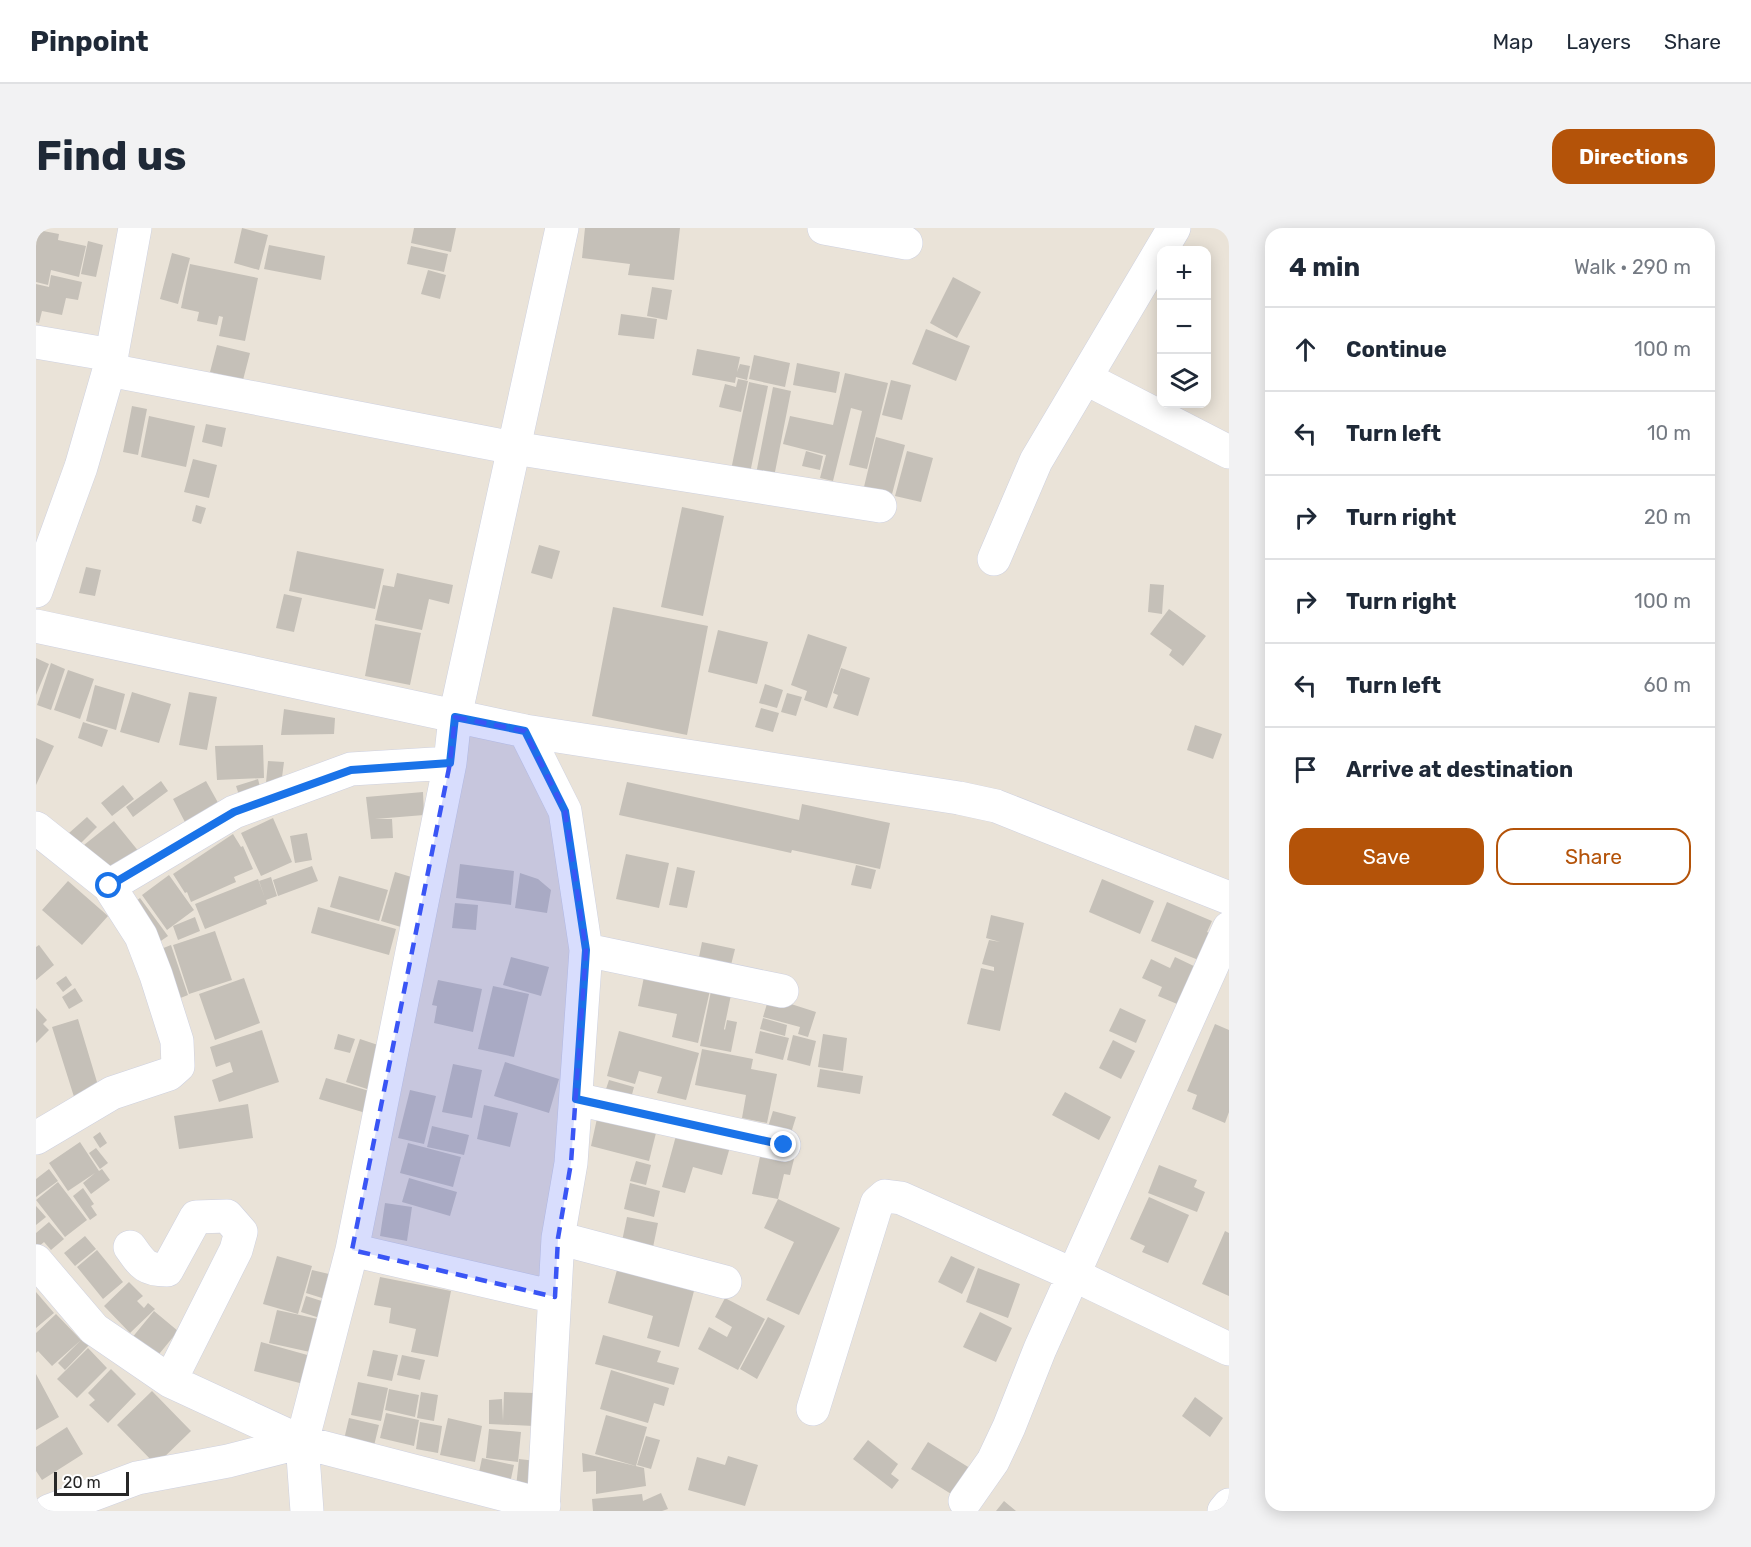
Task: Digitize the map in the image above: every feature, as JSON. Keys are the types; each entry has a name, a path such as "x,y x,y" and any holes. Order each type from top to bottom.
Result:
{"street":[{"path":"36,591 81,467 110,362 135,228"},
{"path":"307,1511 302,1442 352,1250 450,763 455,717 562,228"},
{"path":"824,228 906,243"},
{"path":"994,559 1036,460 1174,228"},
{"path":"36,342 110,362 514,448 880,506"},
{"path":"1084,378 1229,452"},
{"path":"36,626 525,731 959,798 996,806 1229,898"},
{"path":"36,1261 94,1329 170,1381 302,1442 544,1508 558,1238 571,1163 586,950 565,811 525,731"},
{"path":"109,886 234,812 351,770 450,763"},
{"path":"36,828 109,886 141,936 153,965 177,1041 178,1065 169,1074 112,1093 36,1138"},
{"path":"965,1501 997,1453 1040,1348 1229,928"},
{"path":"586,950 782,991"},
{"path":"576,1099 784,1145"},
{"path":"813,1409 878,1203 885,1196 901,1198 1074,1275 1229,1349"},
{"path":"130,1247 143,1265 154,1270 167,1270 196,1217 227,1216 240,1232 236,1250 170,1381"},
{"path":"558,1238 725,1282"},
{"path":"352,1250 555,1297"},
{"path":"49,1511 137,1478 228,1461 302,1442"},
{"path":"1224,1511 1229,1505"}],"highlighted area":[{"path":"455,717 525,731 565,811 586,950 571,1163 558,1238 555,1297 352,1250 450,763"}],"building":[{"path":"242,228 268,235 259,270 234,263"},
{"path":"414,228 456,228 451,252 411,243"},
{"path":"585,228 680,228 674,280 628,275 630,264 582,258"},
{"path":"38,230 59,234 58,240 86,246 79,277 51,270 48,285 36,282"},
{"path":"88,241 103,245 96,277 81,274"},
{"path":"269,245 325,256 321,280 264,269"},
{"path":"411,246 448,254 444,272 407,264"},
{"path":"172,253 190,258 178,304 160,299"},
{"path":"190,264 258,278 245,341 219,336 223,317 219,316 217,325 197,321 199,312 181,308"},
{"path":"428,270 446,275 440,299 421,294"},
{"path":"51,275 82,282 78,300 66,298 62,315 42,311 39,323 36,322 36,284 49,287"},
{"path":"953,277 981,292 957,338 930,323"},
{"path":"652,287 672,290 667,320 647,316"},
{"path":"621,314 657,319 654,339 618,335"},
{"path":"926,329 970,346 956,381 912,364"},
{"path":"217,345 250,353 243,380 210,372"},
{"path":"697,349 740,357 737,372 740,364 750,366 747,380 736,377 735,383 692,375"},
{"path":"754,355 790,363 785,387 749,379"},
{"path":"797,363 840,372 836,393 793,385"},
{"path":"845,373 888,383 867,469 849,465 862,411 851,408 833,481 820,478 826,455 783,444 790,416 833,425"},
{"path":"738,379 748,381 741,412 719,407 725,384 736,387"},
{"path":"891,380 911,385 902,420 882,415"},
{"path":"749,382 768,386 750,473 731,470"},
{"path":"773,387 791,391 774,477 756,474"},
{"path":"132,406 147,409 138,455 123,452"},
{"path":"149,416 195,426 186,467 141,457"},
{"path":"206,424 226,428 222,447 202,442"},
{"path":"876,437 905,445 891,498 863,491"},
{"path":"806,451 823,456 820,470 802,466"},
{"path":"907,451 933,458 921,502 895,496"},
{"path":"193,459 217,465 209,498 184,492"},
{"path":"196,505 206,508 201,524 192,521"},
{"path":"682,507 724,516 703,616 661,607"},
{"path":"539,545 560,551 552,579 531,573"},
{"path":"297,551 384,569 375,609 289,591"},
{"path":"86,567 101,570 95,596 79,593"},
{"path":"397,573 453,585 449,604 429,599 422,630 375,620 383,585 394,587"},
{"path":"1150,584 1164,585 1162,614 1148,612"},
{"path":"284,594 302,598 294,632 276,628"},
{"path":"613,607 708,626 687,735 592,716"},
{"path":"1169,609 1206,636 1183,666 1169,655 1172,650 1150,634"},
{"path":"375,624 421,633 410,685 365,676"},
{"path":"718,630 768,642 757,684 708,672"},
{"path":"808,634 847,647 827,708 804,700 807,691 791,685"},
{"path":"36,658 49,664 36,695"},
{"path":"51,663 65,669 51,710 37,705"},
{"path":"841,668 870,678 858,716 833,708 838,695 833,693"},
{"path":"68,670 94,679 80,719 54,710"},
{"path":"765,684 783,690 777,708 759,703"},
{"path":"95,685 125,694 116,730 86,721"},
{"path":"132,692 171,704 159,743 120,732"},
{"path":"189,692 217,697 207,750 179,745"},
{"path":"787,693 802,697 796,716 781,712"},
{"path":"761,708 779,713 773,732 755,727"},
{"path":"284,709 335,718 334,734 281,735"},
{"path":"83,722 108,730 102,747 78,738"},
{"path":"1195,725 1222,734 1213,759 1187,750"},
{"path":"36,738 54,746 36,785"},
{"path":"263,745 264,778 217,780 215,746"},
{"path":"268,761 284,762 281,785 266,783"},
{"path":"258,779 262,795 241,801 236,786"},
{"path":"161,781 168,791 133,817 126,807"},
{"path":"206,781 221,808 187,826 173,799"},
{"path":"627,782 799,820 802,804 890,823 880,869 792,850 791,853 619,815"},
{"path":"123,785 134,799 112,816 101,803"},
{"path":"423,792 424,815 375,819 392,819 393,838 371,839 366,797"},
{"path":"87,817 97,827 80,844 69,833"},
{"path":"273,818 292,862 261,876 241,833"},
{"path":"114,821 144,858 114,882 84,845"},
{"path":"307,833 312,860 295,863 290,836"},
{"path":"233,834 241,847 243,846 253,869 234,877 236,882 191,902 187,892 185,893 173,874"},
{"path":"626,854 669,863 659,908 616,899"},
{"path":"460,864 514,871 511,905 456,898"},
{"path":"856,865 876,870 871,889 851,885"},
{"path":"312,866 318,881 278,896 273,880"},
{"path":"677,867 695,871 687,908 669,905"},
{"path":"395,872 418,879 404,928 381,921"},
{"path":"520,873 538,879 551,890 547,913 515,908"},
{"path":"169,875 194,910 167,930 142,895"},
{"path":"339,876 388,890 379,921 330,907"},
{"path":"271,877 277,896 266,900 267,904 205,929 195,904 258,879 265,898 259,881"},
{"path":"1102,879 1154,901 1140,934 1089,912"},
{"path":"68,881 108,916 82,945 42,910"},
{"path":"140,898 168,936 155,945 127,908"},
{"path":"1167,902 1212,921 1207,932 1216,936 1206,963 1151,941"},
{"path":"455,903 478,905 476,930 452,928"},
{"path":"318,907 396,929 389,955 311,933"},
{"path":"991,915 1024,923 1000,1031 967,1024 981,968 994,971 994,967 982,964 989,940 1000,942 986,938"},
{"path":"195,917 200,931 178,940 173,926"},
{"path":"215,931 232,980 189,994 173,945"},
{"path":"702,942 735,949 730,969 698,962"},
{"path":"39,945 54,965 36,980 36,947"},
{"path":"171,945 188,995 178,999 161,949"},
{"path":"511,957 549,967 541,996 503,985"},
{"path":"1175,957 1198,968 1182,1006 1158,996 1162,987 1142,978 1151,959 1170,968"},
{"path":"645,972 711,986 698,1043 672,1037 677,1014 638,1006"},
{"path":"66,976 72,985 63,992 56,983"},
{"path":"244,978 260,1023 215,1040 199,994"},
{"path":"438,980 482,989 473,1032 434,1023 437,1006 432,1005"},
{"path":"493,986 529,994 514,1057 478,1049"},
{"path":"712,986 732,990 724,1029 727,1020 737,1022 731,1052 700,1046"},
{"path":"75,988 83,1001 69,1009 62,997"},
{"path":"769,997 816,1012 808,1037 798,1034 800,1027 763,1017"},
{"path":"36,1008 47,1020 43,1024 49,1030 36,1043"},
{"path":"1120,1008 1146,1020 1136,1043 1109,1031"},
{"path":"763,1018 787,1025 785,1036 760,1029"},
{"path":"78,1019 100,1092 75,1100 52,1027"},
{"path":"1215,1024 1229,1030 1229,1112 1225,1123 1192,1109 1197,1095 1187,1091"},
{"path":"262,1030 279,1082 219,1102 212,1080 233,1072 230,1062 216,1067 210,1047"},
{"path":"619,1031 699,1053 686,1100 657,1093 662,1077 639,1071 635,1084 607,1076"},
{"path":"760,1031 789,1038 783,1060 755,1053"},
{"path":"338,1034 355,1039 350,1053 334,1049"},
{"path":"823,1034 847,1038 843,1071 818,1067"},
{"path":"793,1035 816,1041 810,1066 787,1060"},
{"path":"360,1039 387,1048 373,1091 346,1082"},
{"path":"1113,1040 1135,1051 1121,1079 1099,1068"},
{"path":"702,1049 753,1059 751,1069 777,1074 767,1123 742,1118 746,1095 695,1085"},
{"path":"505,1062 559,1079 549,1113 494,1096"},
{"path":"453,1064 482,1070 472,1118 442,1112"},
{"path":"820,1069 863,1076 860,1094 817,1087"},
{"path":"326,1078 376,1093 369,1114 319,1099"},
{"path":"609,1080 634,1087 630,1102 604,1095"},
{"path":"410,1090 436,1096 424,1144 398,1138"},
{"path":"1065,1092 1111,1117 1099,1140 1052,1115"},
{"path":"248,1104 253,1138 179,1149 174,1116"},
{"path":"484,1105 518,1113 510,1147 477,1139"},
{"path":"773,1111 796,1117 791,1133 768,1127"},
{"path":"598,1114 657,1129 649,1161 591,1146"},
{"path":"432,1126 469,1135 464,1155 427,1147"},
{"path":"100,1132 107,1143 100,1148 93,1137"},
{"path":"677,1132 730,1147 722,1175 693,1167 685,1193 662,1187"},
{"path":"80,1142 99,1171 102,1169 110,1180 91,1194 83,1183 95,1173 68,1191 49,1163"},
{"path":"408,1143 461,1157 453,1187 400,1173"},
{"path":"96,1148 108,1163 100,1169 89,1153"},
{"path":"761,1152 794,1159 790,1175 784,1174 778,1199 752,1194"},
{"path":"636,1161 651,1165 646,1185 630,1181"},
{"path":"1159,1165 1197,1180 1194,1187 1205,1192 1197,1212 1148,1193"},
{"path":"49,1169 58,1181 36,1197 36,1179"},
{"path":"409,1178 457,1192 450,1216 402,1202"},
{"path":"58,1182 87,1220 65,1237 36,1200"},
{"path":"630,1183 660,1191 654,1217 624,1209"},
{"path":"83,1188 94,1204 91,1206 97,1215 90,1220 73,1196"},
{"path":"1149,1197 1189,1215 1168,1263 1142,1252 1145,1246 1130,1239"},
{"path":"778,1199 840,1228 799,1315 766,1300 794,1242 764,1228"},
{"path":"385,1203 412,1207 407,1241 380,1236"},
{"path":"36,1206 46,1217 36,1225"},
{"path":"627,1217 658,1223 652,1252 621,1246"},
{"path":"49,1222 64,1239 51,1250 44,1242 36,1249 36,1233"},
{"path":"1225,1231 1229,1233 1229,1296 1202,1284"},
{"path":"85,1236 96,1249 75,1266 64,1253"},
{"path":"97,1250 123,1282 103,1299 77,1267"},
{"path":"277,1256 312,1266 298,1314 263,1304"},
{"path":"951,1256 975,1267 962,1294 938,1282"},
{"path":"978,1268 1020,1284 1008,1318 966,1302"},
{"path":"312,1270 329,1274 322,1298 306,1293"},
{"path":"617,1270 694,1291 679,1347 647,1338 653,1316 608,1303"},
{"path":"380,1277 451,1291 438,1357 411,1352 416,1329 389,1323 391,1308 374,1305"},
{"path":"129,1282 143,1296 137,1301 144,1308 148,1303 155,1309 130,1333 104,1306"},
{"path":"36,1292 54,1313 36,1328"},
{"path":"306,1296 331,1304 326,1320 301,1312"},
{"path":"725,1298 765,1319 738,1370 698,1349 709,1327 727,1337 732,1327 715,1317"},
{"path":"277,1310 318,1319 310,1352 269,1343"},
{"path":"154,1311 178,1331 155,1359 131,1339"},
{"path":"980,1312 1012,1328 996,1362 963,1347"},
{"path":"56,1314 81,1340 52,1366 38,1351 36,1353 36,1333"},
{"path":"768,1317 785,1326 757,1379 740,1369"},
{"path":"603,1335 661,1351 657,1362 679,1368 674,1385 595,1364"},
{"path":"84,1337 90,1344 65,1370 58,1363"},
{"path":"261,1342 318,1358 311,1386 254,1371"},
{"path":"88,1348 107,1368 77,1398 57,1379"},
{"path":"373,1350 398,1355 392,1381 367,1376"},
{"path":"402,1355 425,1360 420,1380 397,1375"},
{"path":"111,1369 136,1394 108,1423 89,1405 95,1400 88,1393"},
{"path":"611,1370 669,1388 664,1406 654,1403 648,1423 600,1409"},
{"path":"36,1374 59,1417 36,1430"},
{"path":"358,1382 388,1388 381,1421 351,1415"},
{"path":"389,1389 419,1395 415,1417 385,1410"},
{"path":"152,1391 191,1431 156,1465 117,1425"},
{"path":"421,1392 438,1395 434,1421 417,1418"},
{"path":"504,1392 535,1393 534,1426 489,1424 489,1400 502,1399 503,1421"},
{"path":"1195,1397 1223,1418 1210,1437 1182,1416"},
{"path":"386,1413 419,1420 414,1446 380,1438"},
{"path":"606,1415 647,1427 636,1466 595,1454"},
{"path":"349,1418 379,1425 373,1450 343,1444"},
{"path":"448,1418 482,1426 475,1462 440,1455"},
{"path":"420,1422 442,1426 438,1453 416,1449"},
{"path":"67,1427 83,1454 42,1480 36,1471 36,1447"},
{"path":"489,1429 521,1432 518,1462 486,1458"},
{"path":"646,1436 660,1440 651,1469 637,1465"},
{"path":"868,1440 898,1464 891,1474 899,1480 892,1489 853,1459"},
{"path":"928,1442 973,1470 956,1497 911,1469"},
{"path":"582,1453 644,1468 646,1486 596,1494 596,1471 583,1472"},
{"path":"728,1456 758,1465 745,1506 688,1490 697,1457 725,1465"},
{"path":"482,1458 514,1465 509,1488 477,1482"},
{"path":"519,1459 536,1461 534,1488 516,1487"},
{"path":"661,1493 668,1509 662,1511 593,1511 592,1499 642,1494 643,1501"},
{"path":"1004,1501 1016,1511 996,1511"}],"route":[{"path":"109,886 234,812 351,770 450,763 455,717 525,731 565,811 586,950 576,1099 784,1145"}]}
